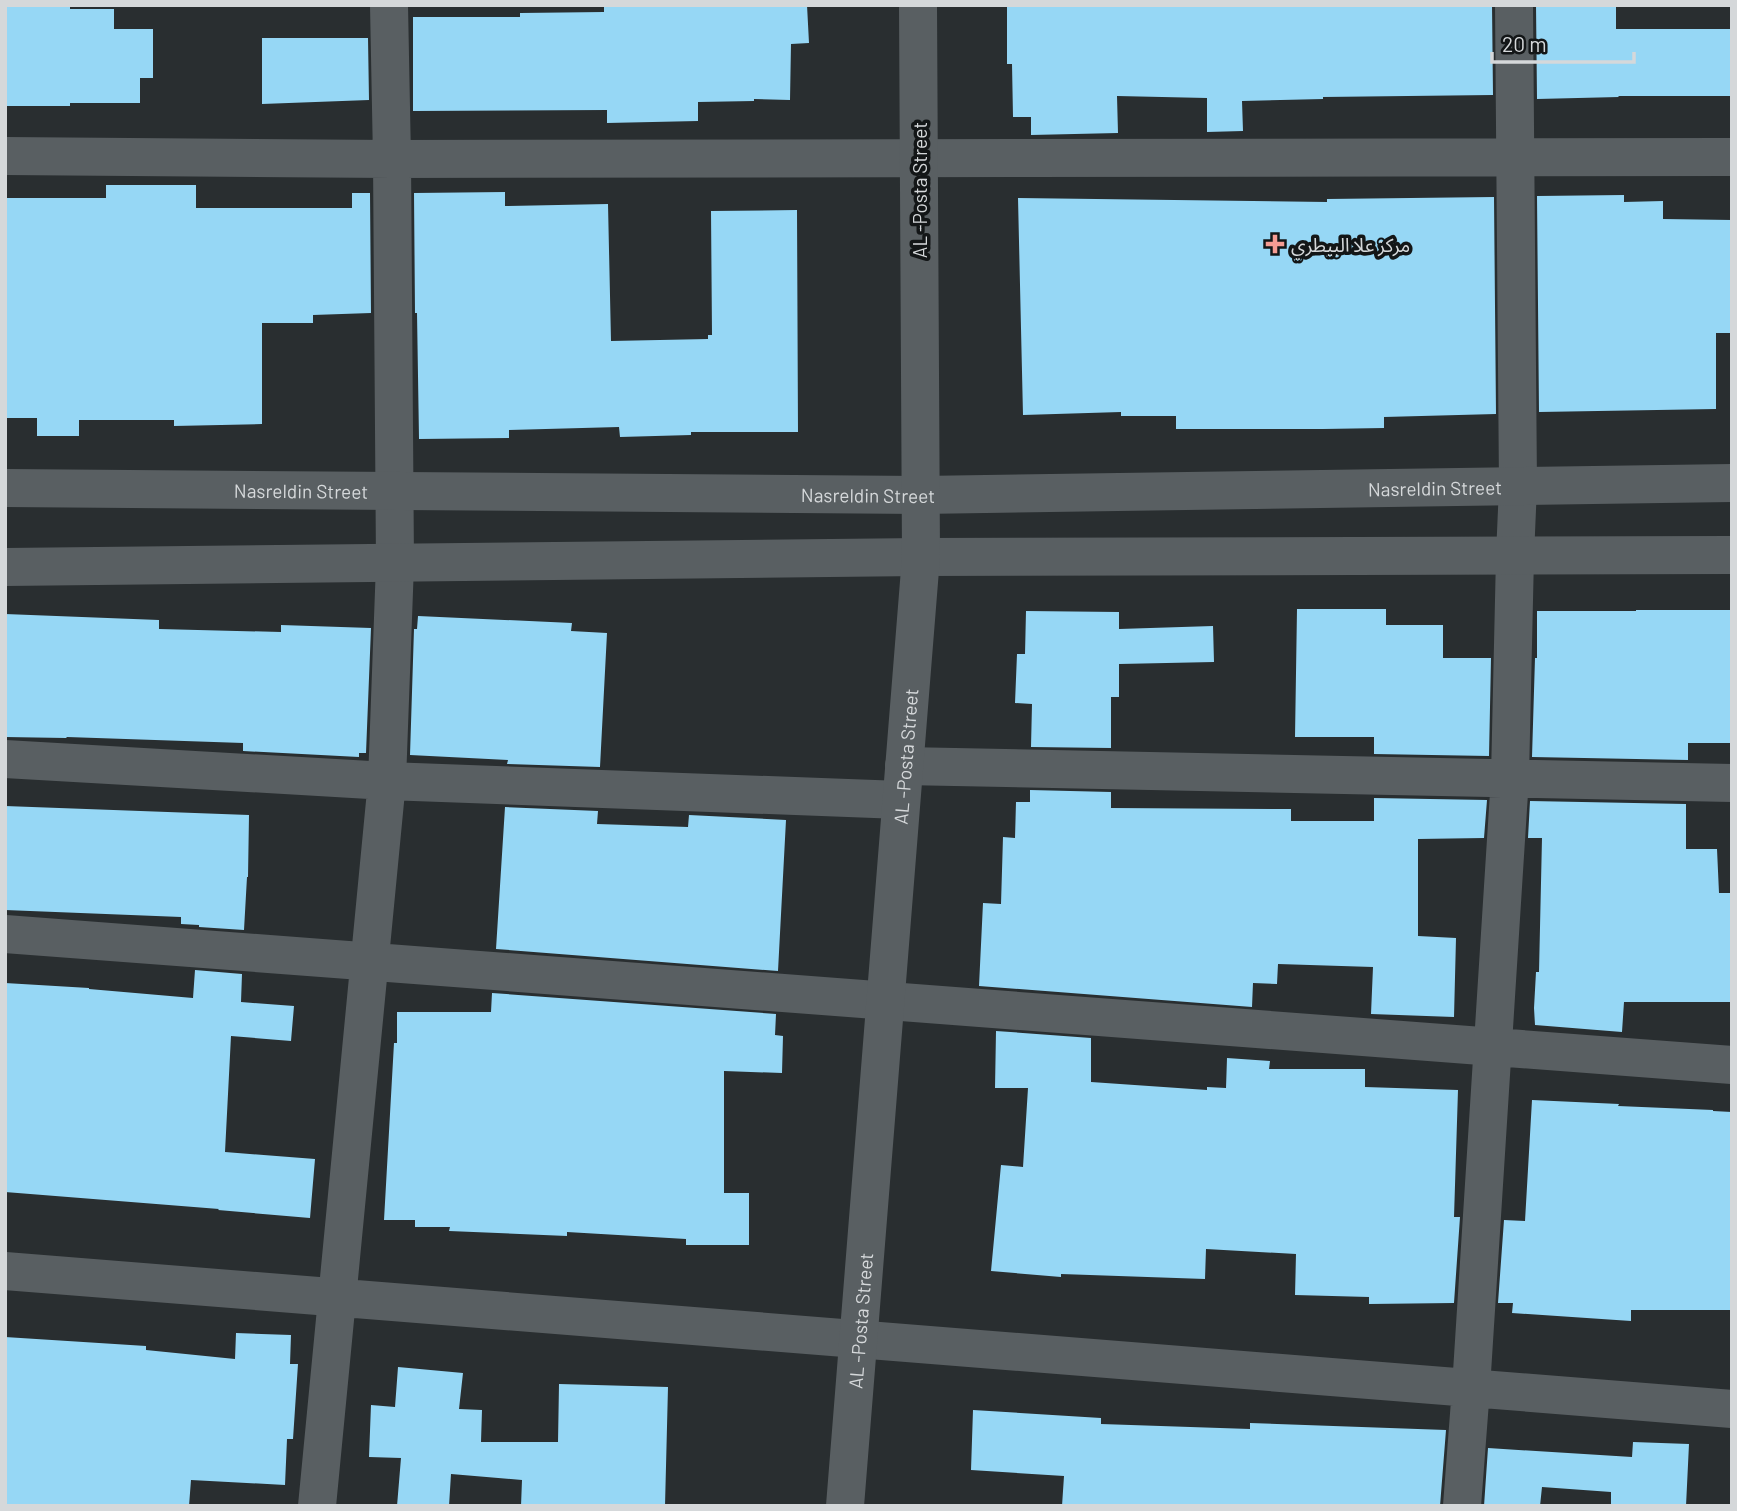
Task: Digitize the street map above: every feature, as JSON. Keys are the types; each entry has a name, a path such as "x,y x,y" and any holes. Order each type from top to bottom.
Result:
{"street":[{"path":"317,1506 387,781 395,564 389,5"},
{"name":"AL -Posta Street","path":"845,1506 921,557 919,5"},
{"path":"1462,1506 1510,777 1518,486 1514,5"},
{"path":"5,156 392,159 1732,157"},
{"name":"Nasreldin Street","path":"5,488 921,495 1732,483"},
{"path":"5,567 921,557 1732,555"},
{"path":"5,759 387,781 903,783 1510,777 1732,783"},
{"path":"5,934 1732,1065"},
{"path":"5,1271 1732,1409"}],"building":[{"path":"7,5 70,5 70,9 114,9 114,29 153,29 153,78 140,78 140,103 5,106"},
{"path":"604,5 807,5 809,43 791,44 790,100 698,102 698,121 607,123 607,110 413,111 413,17 520,17 520,13 604,12"},
{"path":"1007,5 1492,5 1493,95 1242,101 1243,131 1207,132 1207,98 1117,96 1118,133 1031,135 1031,117 1013,117 1012,64 1007,64"},
{"path":"1536,5 1616,5 1616,29 1732,29 1732,96 1537,99"},
{"path":"262,38 368,38 369,100 262,104"},
{"path":"106,185 196,185 196,208 352,208 352,193 370,193 371,313 313,315 313,323 262,323 262,424 174,426 174,420 79,420 79,436 37,436 37,418 5,418 5,198 106,198"},
{"path":"505,192 505,206 608,204 611,341 708,339 708,335 712,335 711,211 797,210 798,432 691,432 691,435 620,437 619,427 509,430 509,438 419,439 414,193"},
{"path":"1624,195 1624,202 1663,201 1663,219 1732,220 1732,333 1716,333 1716,409 1539,412 1537,196"},
{"path":"1494,197 1496,414 1384,417 1384,428 1323,429 1176,429 1176,416 1121,416 1121,412 1023,415 1018,198 1327,202 1327,199"},
{"path":"1297,609 1386,609 1386,625 1443,625 1443,658 1491,658 1489,756 1374,754 1374,737 1295,737"},
{"path":"1732,610 1732,743 1688,743 1688,760 1532,757 1537,611"},
{"path":"1026,611 1119,612 1119,629 1213,626 1214,662 1119,664 1119,697 1111,697 1111,748 1031,747 1032,704 1015,703 1017,654 1025,654"},
{"path":"5,614 159,620 159,629 281,632 281,625 371,628 366,753 359,753 359,757 243,751 243,743 5,737"},
{"path":"418,616 572,623 571,631 607,633 600,767 507,764 508,760 410,755 414,629 417,629"},
{"path":"1030,790 1111,792 1111,808 1291,809 1291,821 1374,821 1374,798 1487,800 1484,838 1418,839 1418,936 1456,938 1454,1017 1371,1014 1373,967 1278,964 1277,984 1253,983 1252,1007 979,986 983,903 1001,904 1003,837 1015,838 1016,802 1030,802"},
{"path":"1530,801 1686,804 1686,849 1717,849 1719,893 1732,893 1732,1002 1624,1002 1622,1032 1535,1025 1542,838 1528,838"},
{"path":"5,806 249,815 244,930 181,924 181,917 5,910"},
{"path":"505,807 598,811 597,824 688,827 689,815 786,820 778,971 496,949"},
{"path":"195,970 242,974 241,1002 294,1006 291,1041 231,1036 225,1152 315,1159 310,1218 5,1192 5,983 193,998"},
{"path":"492,993 776,1014 775,1035 783,1036 782,1073 724,1071 724,1193 749,1193 749,1245 686,1245 686,1239 567,1232 567,1236 449,1231 450,1227 415,1227 415,1220 384,1220 397,1012 491,1012"},
{"path":"996,1031 1091,1038 1091,1082 1207,1090 1207,1087 1226,1088 1227,1058 1270,1061 1269,1069 1365,1069 1365,1087 1458,1090 1454,1217 1460,1217 1454,1303 1369,1304 1369,1297 1295,1295 1296,1254 1206,1249 1205,1279 1061,1274 1061,1277 991,1271 1001,1165 1023,1167 1028,1088 995,1088"},
{"path":"1532,1100 1732,1112 1732,1310 1631,1310 1631,1321 1512,1313 1513,1303 1498,1303 1504,1220 1525,1221"},
{"path":"236,1333 291,1335 290,1364 298,1364 293,1439 287,1439 285,1485 191,1480 189,1506 5,1506 5,1337 146,1346 146,1350 235,1359"},
{"path":"398,1367 463,1373 459,1409 482,1410 481,1442 558,1442 559,1384 668,1387 665,1506 521,1506 522,1480 451,1474 449,1506 397,1506 401,1458 369,1457 371,1405 395,1407"},
{"path":"973,1410 1101,1418 1101,1424 1250,1429 1250,1423 1446,1430 1440,1506 1062,1506 1064,1476 971,1470"},
{"path":"1633,1442 1689,1444 1686,1506 1611,1506 1611,1492 1542,1487 1540,1506 1484,1506 1488,1448 1632,1457"}],"place":[{"name":"مركز علا البيطري","path":"1275,244"}]}
